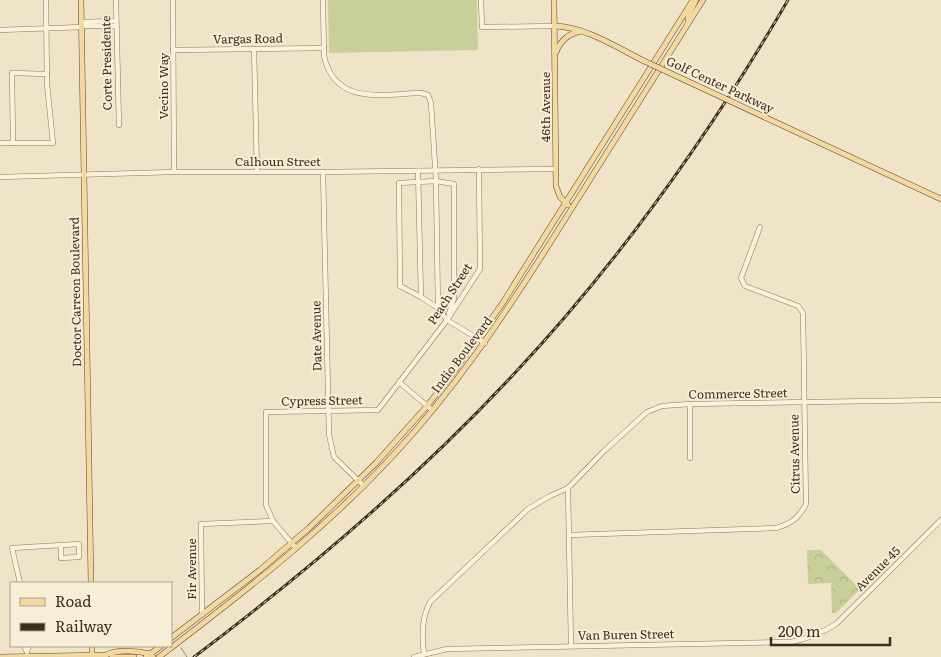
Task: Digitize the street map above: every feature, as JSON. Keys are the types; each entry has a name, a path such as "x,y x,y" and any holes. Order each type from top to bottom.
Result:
{"main road":[{"name":"Doctor Carreon Boulevard","path":"81,0 91,582"},
{"name":"46th Avenue","path":"554,0 558,192 560,197 572,209"},
{"path":"688,24 688,16 695,0"},
{"name":"Indio Boulevard","path":"172,637 292,543 359,480 427,406 478,339 695,0"},
{"name":"Indio Boulevard","path":"159,657 251,588 297,549 364,486 405,443 485,343 507,312 703,0"},
{"name":"Golf Center Parkway","path":"555,26 565,26 581,31 941,199"},
{"path":"555,53 565,38 581,31"},
{"path":"92,647 92,655"},
{"path":"110,656 111,652 141,652 150,656 160,647"},
{"path":"0,657 92,655 134,657"}],"street":[{"path":"0,143 52,143 47,74 46,0"},
{"name":"Corte Presidente","path":"116,0 119,125"},
{"name":"Vecino Way","path":"173,0 174,172"},
{"path":"323,0 326,65 334,80 348,90 363,94 421,93 428,95 431,103 436,181 438,308"},
{"name":"Golf Center Parkway","path":"482,0 482,27 555,26"},
{"path":"0,30 116,23"},
{"name":"Vargas Road","path":"173,50 324,48"},
{"path":"254,49 257,172"},
{"path":"13,143 12,73 47,74"},
{"name":"Calhoun Street","path":"0,177 174,172 434,171 556,168"},
{"name":"Peach Street","path":"378,410 447,320 480,269 479,169"},
{"path":"398,171 400,286 438,308 447,320 485,343"},
{"path":"418,171 420,297"},
{"name":"Date Avenue","path":"323,172 328,424 334,457 364,486"},
{"path":"399,183 436,181 454,184 454,298 447,320"},
{"name":"Citrus Avenue","path":"569,535 776,528 787,525 800,516 806,504 802,313 798,306 746,286 741,278 760,227"},
{"path":"398,382 432,410"},
{"name":"Commerce Street","path":"568,488 604,451 648,412 662,406 941,400"},
{"path":"690,404 690,458"},
{"name":"Cypress Street","path":"273,521 266,505 266,412 378,410"},
{"path":"424,654 421,630 424,613 430,602 528,510 550,496 568,488 571,646"},
{"name":"Avenue 45","path":"828,630 844,617 941,520"},
{"path":"273,521 297,549"},
{"name":"Fir Avenue","path":"202,614 201,524 273,521"},
{"path":"20,582 12,548 61,545 79,544 79,557 61,558 61,545"},
{"name":"Van Buren Street","path":"414,657 447,649 791,642 828,630"}],"green space":[{"path":"328,0 477,0 478,50 329,53"},
{"path":"807,550 821,550 860,589 836,613 832,613 831,583 808,584"}],"waterway":[{"path":"181,648 187,657"}],"railway":[{"path":"194,657 360,523 438,451 513,375 552,332 626,242 695,148 788,0"}]}
